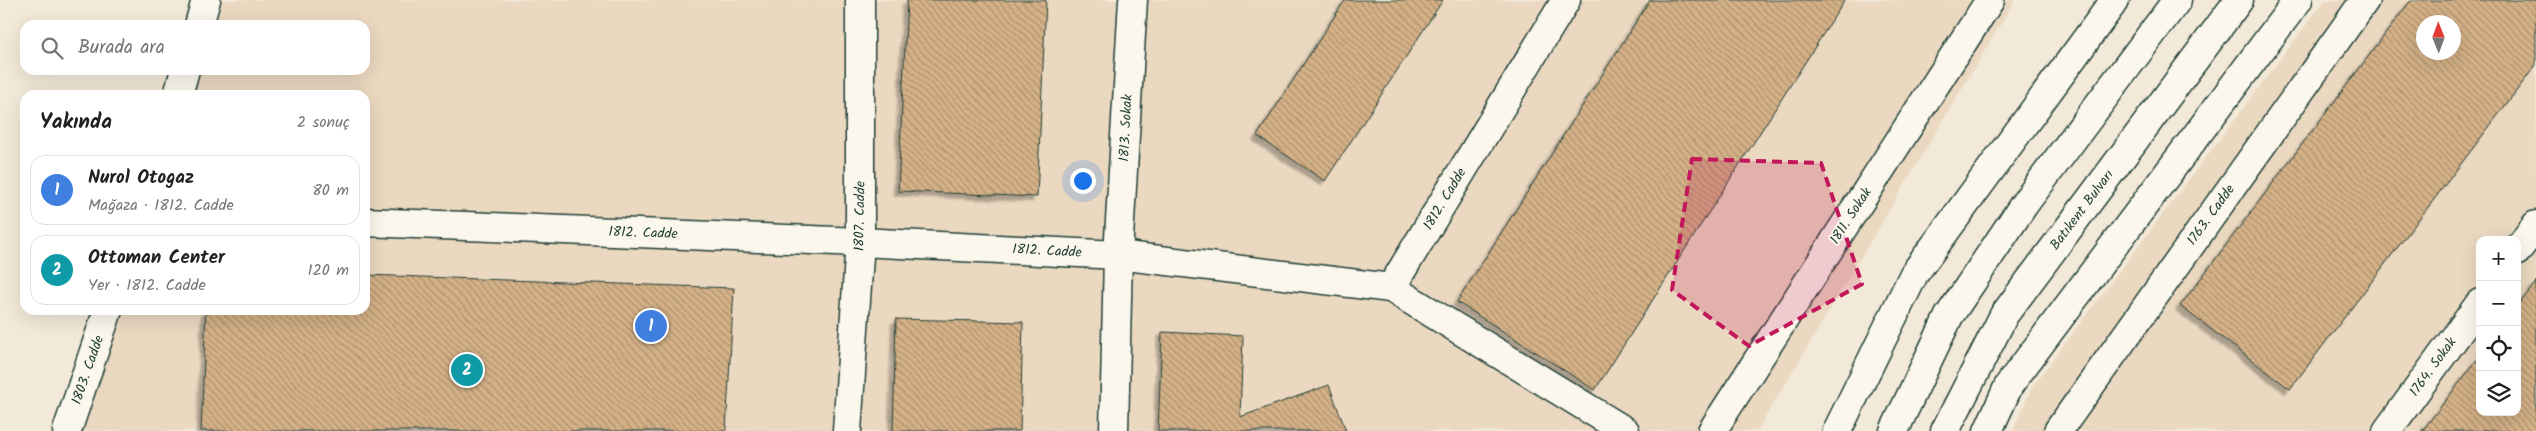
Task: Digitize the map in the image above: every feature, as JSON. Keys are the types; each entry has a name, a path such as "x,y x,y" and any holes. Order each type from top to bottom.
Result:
{"street":[{"path":"200,20 206,0"},
{"name":"1807. Cadde","path":"847,431 860,242 860,0"},
{"name":"1813. Sokak","path":"1114,431 1118,255 1133,0"},
{"name":"1812. Cadde","path":"370,222 860,242 1118,255 1391,288 1566,0"},
{"name":"1811. Sokak","path":"1712,431 1990,0"},
{"path":"1837,431 1914,274 2115,0"},
{"path":"1894,431 1949,316 2025,203 2178,0"},
{"name":"Batıkent Bulvarı","path":"1945,431 2004,315 2239,0"},
{"path":"1988,431 2009,386 2298,0"},
{"name":"1763. Cadde","path":"2064,429 2365,0"},
{"path":"179,90 184,75"},
{"path":"2521,246 2536,225"},
{"path":"1391,288 1625,431"},
{"name":"1764. Sokak","path":"2387,431 2476,309"},
{"name":"1803. Cadde","path":"67,431 106,315"}],"highlighted area":[{"path":"1692,159 1821,163 1862,284 1749,346 1672,290"}],"shaded area":[{"path":"206,0 2015,0 1757,431 69,431 107,315 370,315 370,90 179,90 184,75 370,75 370,20 200,20"},
{"path":"2325,0 2536,0 2536,431 2013,431 2032,387"}],"building":[{"path":"907,0 1046,0 1037,197 898,191"},
{"path":"1345,0 1443,0 1325,181 1257,136"},
{"path":"1650,0 1845,0 1595,390 1457,302"},
{"path":"2411,0 2536,0 2536,65 2290,389 2180,306"},
{"path":"370,275 734,288 726,431 201,431 206,315 370,315"},
{"path":"2536,282 2536,431 2422,431 2476,361 2476,416 2521,416 2521,302"},
{"path":"896,319 1023,322 1020,431 893,431"},
{"path":"1162,332 1243,336 1240,417 1329,385 1346,431 1158,431"}],"place":[{"name":"Nurol Otogaz","path":"651,326"},
{"name":"Ottoman Center","path":"467,370"}]}
